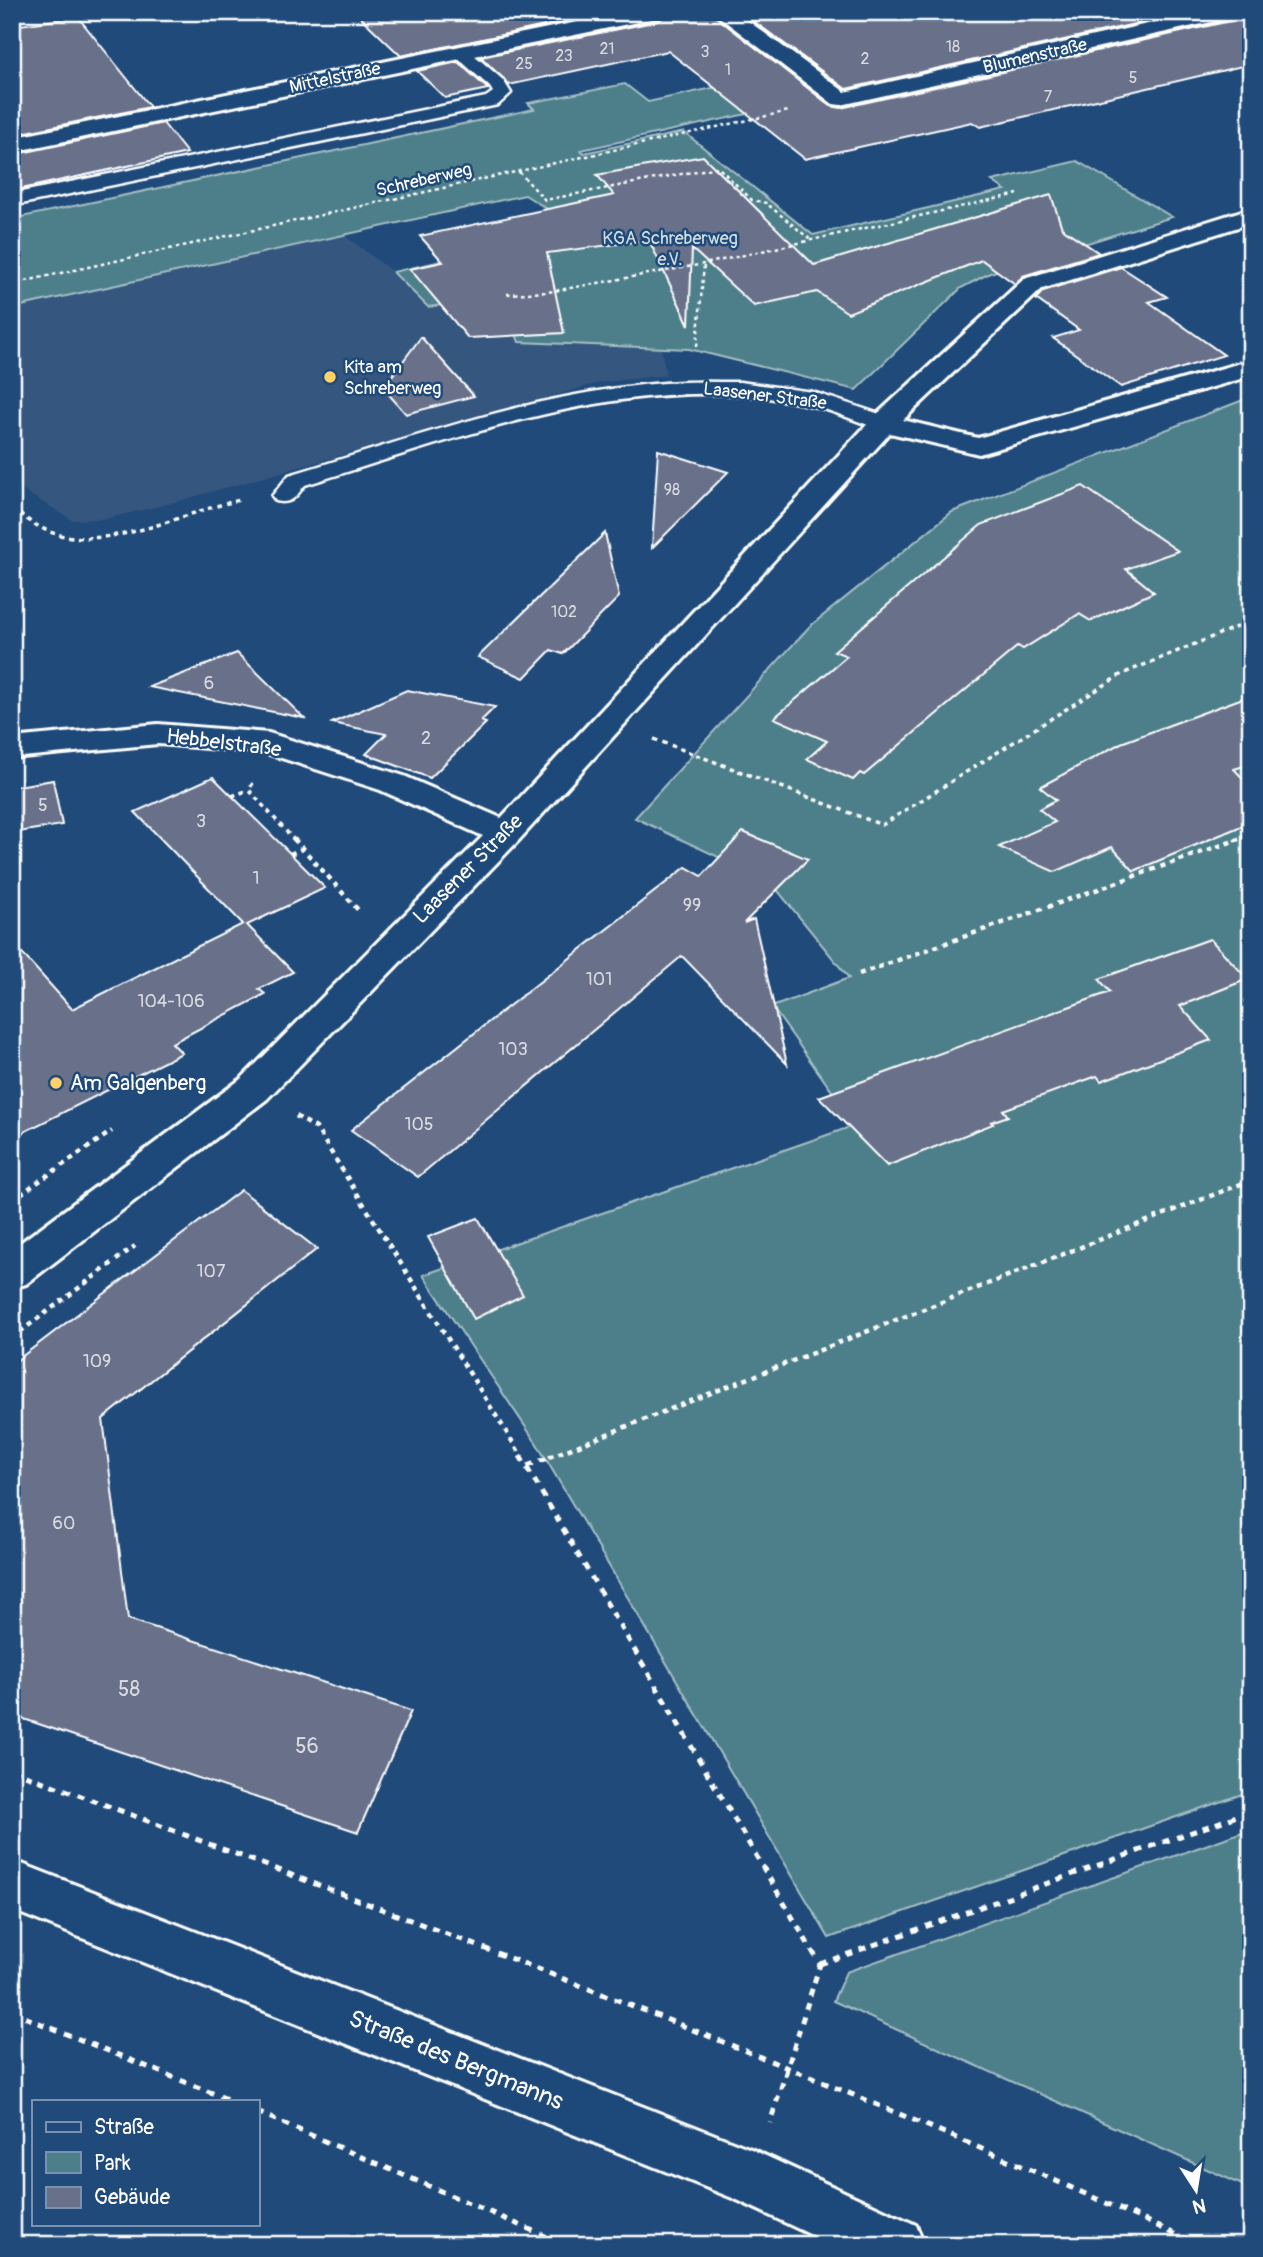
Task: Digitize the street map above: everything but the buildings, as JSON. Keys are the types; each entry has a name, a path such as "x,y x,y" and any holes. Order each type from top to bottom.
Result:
{"street":[{"name":"Mittelstraße","path":"12,145 657,12"},
{"path":"723,12 841,99"},
{"name":"Blumenstraße","path":"841,99 1229,12"},
{"name":"Laasener Straße","path":"12,1272 254,1089 506,833 884,423 1033,284 1251,215"},
{"name":"Laasener Straße","path":"884,423 979,446 1251,368"},
{"name":"Hebbelstraße","path":"12,748 158,734 269,743 392,783 506,833"},
{"name":"Straße des Bergmanns","path":"12,1885 751,2177 896,2245"}],"lane":[{"path":"12,200 466,107 492,101 502,93 497,84 460,52"},
{"name":"Laasener Straße","path":"284,496 297,480 547,408 643,389 692,387 776,394 849,407 884,423"}],"path":[{"name":"Schreberweg","path":"12,284 841,99"},
{"path":"518,172 545,200 718,167 752,200 765,203 811,240"},
{"path":"507,294 548,292 704,264 1018,194"},
{"path":"696,346 704,264"},
{"path":"12,509 43,529 68,537 121,534 211,505 284,496"},
{"path":"671,744 882,825 1122,674 1251,621"},
{"path":"232,796 249,789 261,770 269,743"},
{"path":"249,789 392,946"},
{"path":"859,974 1251,835"},
{"path":"290,854 302,849"},
{"path":"254,1089 316,1128 527,1466 820,1965 790,2065"},
{"path":"527,1466 1251,1180"},
{"path":"12,1770 790,2065 1121,2208 1199,2245"},
{"path":"820,1965 1251,1811"},
{"path":"12,2012 230,2100"},
{"path":"259,2113 566,2245"}],"shaded area":[{"name":"Kita am Schreberweg","path":"344,235 393,272 428,307 502,297 519,342 661,347 666,375 599,383 168,504 105,519 72,520 12,484 12,308"}],"green space":[{"name":"KGA Schreberweg e.V.","path":"768,76 802,102 581,150 584,153 684,132 813,235 1005,190 992,181 1077,161 1172,217 990,273 961,288 856,390 689,349 519,342 502,297 428,307 393,272 568,232 549,210 525,195 12,308 12,219 534,109 528,103 625,84 648,102"},
{"path":"1251,397 1251,1791 829,1938 537,1444 423,1275 856,1125 772,1007 849,978 770,881 635,818 809,627 952,512"},
{"path":"1251,1829 1251,2189 833,2001 846,1972"}],"place":[{"name":"Kita am Schreberweg","path":"330,377"},
{"name":"Am Galgenberg","path":"56,1083"}]}
